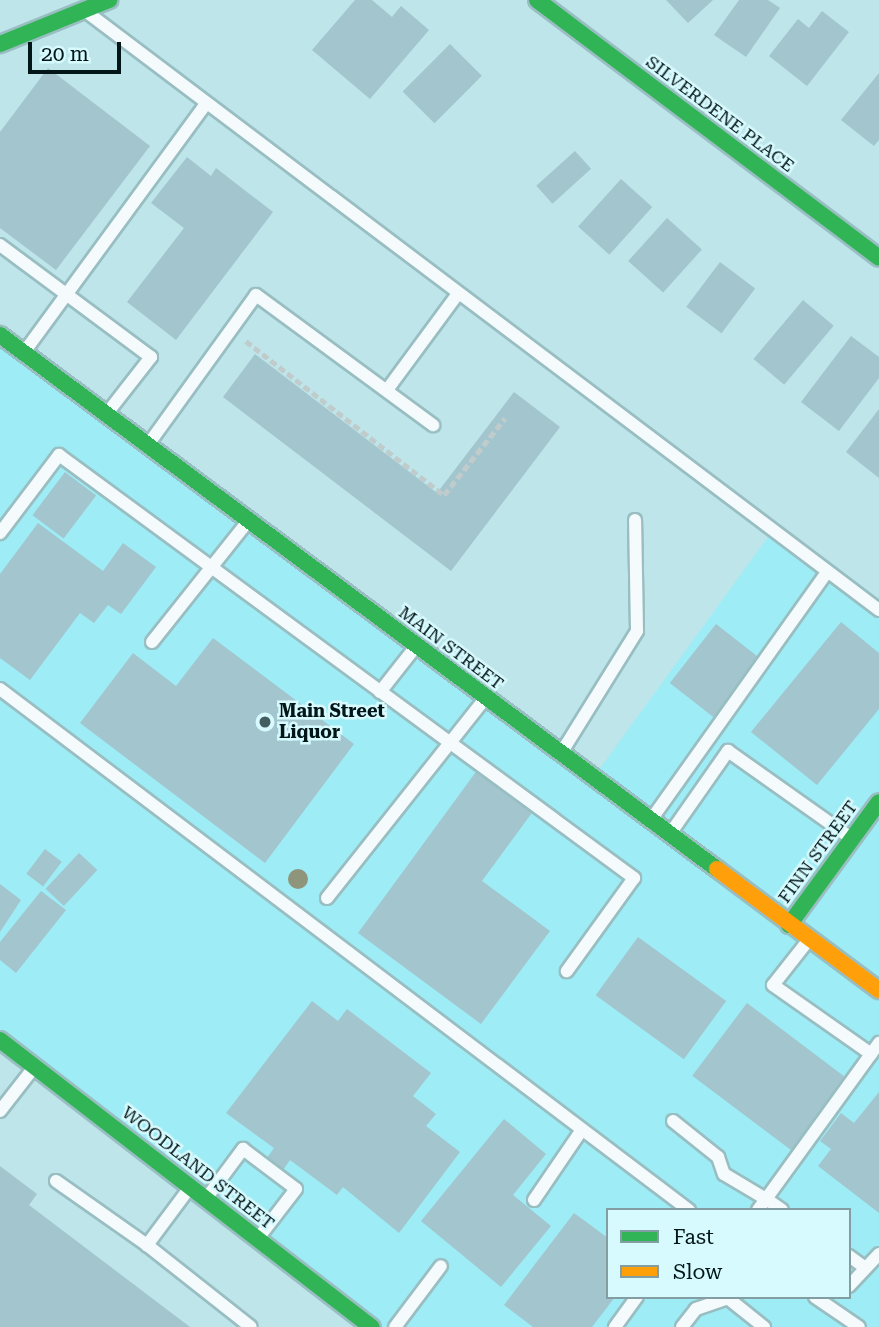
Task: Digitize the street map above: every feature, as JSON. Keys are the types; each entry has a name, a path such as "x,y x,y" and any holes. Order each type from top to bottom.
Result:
{"street":[{"path":"0,44 77,5 109,0"},
{"name":"SILVERDENE PLACE","path":"537,0 879,258"},
{"name":"MAIN STREET","path":"0,334 808,940 879,990"},
{"name":"FINN STREET","path":"789,925 879,802"},
{"name":"WOODLAND STREET","path":"0,1040 258,1239 364,1325"}],"lane":[{"path":"77,5 204,106 879,610"},
{"path":"24,352 204,106"},
{"path":"0,245 151,357 106,414"},
{"path":"148,445 256,295 433,425"},
{"path":"387,390 457,295"},
{"path":"0,533 59,455 634,878 568,971"},
{"path":"560,754 637,631 635,520"},
{"path":"152,642 249,521"},
{"path":"650,821 827,572"},
{"path":"380,692 416,646"},
{"path":"0,689 686,1208"},
{"path":"327,898 485,698"},
{"path":"669,836 728,751 851,838"},
{"path":"808,940 773,985 871,1054"},
{"path":"673,1121 718,1157 724,1174 762,1204 879,1043"},
{"path":"0,1111 35,1067"},
{"path":"534,1200 582,1131"},
{"path":"206,1199 243,1149 296,1189 258,1239"},
{"path":"57,1181 147,1245 251,1327"},
{"path":"147,1245 190,1186"},
{"path":"851,1283 863,1266 879,1254"},
{"path":"851,1257 863,1266"},
{"path":"395,1327 442,1266"},
{"path":"615,1327 636,1299"},
{"path":"682,1327 696,1309 727,1299"},
{"path":"731,1299 764,1327"},
{"path":"818,1299 859,1327"},
{"path":"833,1309 840,1299"}],"path":[{"path":"232,347 241,337 444,495 505,418"}],"shaded area":[{"path":"0,335 593,778 773,530 879,610 879,1327 372,1327 0,1040"}],"building":[{"path":"355,0 372,0 392,17 401,6 429,30 370,99 312,50"},
{"path":"666,0 713,0 688,23"},
{"path":"739,0 768,0 780,8 746,57 714,35"},
{"path":"822,11 849,32 807,86 769,56 798,19 809,28"},
{"path":"450,44 482,76 434,123 403,91"},
{"path":"48,68 150,146 56,270 0,228 0,132"},
{"path":"879,73 879,140 874,146 841,120"},
{"path":"575,151 591,169 552,204 536,186"},
{"path":"187,157 211,176 216,168 273,212 176,340 127,302 184,228 151,203"},
{"path":"621,179 652,207 609,255 578,227"},
{"path":"667,218 702,249 663,293 628,261"},
{"path":"720,262 755,288 721,333 686,307"},
{"path":"803,300 834,326 784,385 754,359"},
{"path":"851,336 879,357 879,378 839,431 801,402"},
{"path":"255,354 437,493 514,392 560,427 451,571 223,397"},
{"path":"879,409 879,478 846,452"},
{"path":"65,472 96,495 64,539 33,515"},
{"path":"38,523 103,571 123,543 156,567 121,614 108,605 94,623 80,613 30,680 0,658 0,574"},
{"path":"841,622 879,653 879,709 817,785 751,732"},
{"path":"716,624 760,658 714,718 670,683"},
{"path":"213,638 354,744 265,863 80,723 133,653 176,686"},
{"path":"478,769 534,810 482,881 550,931 481,1024 358,933"},
{"path":"45,849 62,862 43,886 26,874"},
{"path":"79,853 97,870 64,906 46,889"},
{"path":"0,884 21,900 0,932"},
{"path":"41,891 66,910 16,973 0,960 0,942"},
{"path":"638,937 726,1001 684,1059 596,995"},
{"path":"312,1001 338,1021 347,1009 431,1073 413,1096 436,1114 426,1126 460,1152 399,1233 343,1187 337,1195 290,1160 283,1170 267,1158 274,1148 226,1113"},
{"path":"747,1003 846,1078 791,1150 692,1076"},
{"path":"879,1092 879,1213 818,1166 831,1149 820,1141 841,1113 854,1123"},
{"path":"504,1119 546,1154 513,1195 551,1226 501,1287 421,1221"},
{"path":"0,1166 37,1194 29,1205 190,1327 0,1327"},
{"path":"574,1213 606,1237 606,1299 613,1299 592,1327 533,1327 504,1305"}],"traffic: fast":[{"path":"0,44 109,0"},
{"path":"537,0 879,258"},
{"path":"0,335 717,869"},
{"path":"789,925 879,802"},
{"path":"0,1040 372,1327"}],"traffic: slow":[{"path":"717,869 879,990"}],"place":[{"name":"Main Street Liquor","path":"265,722"}]}
